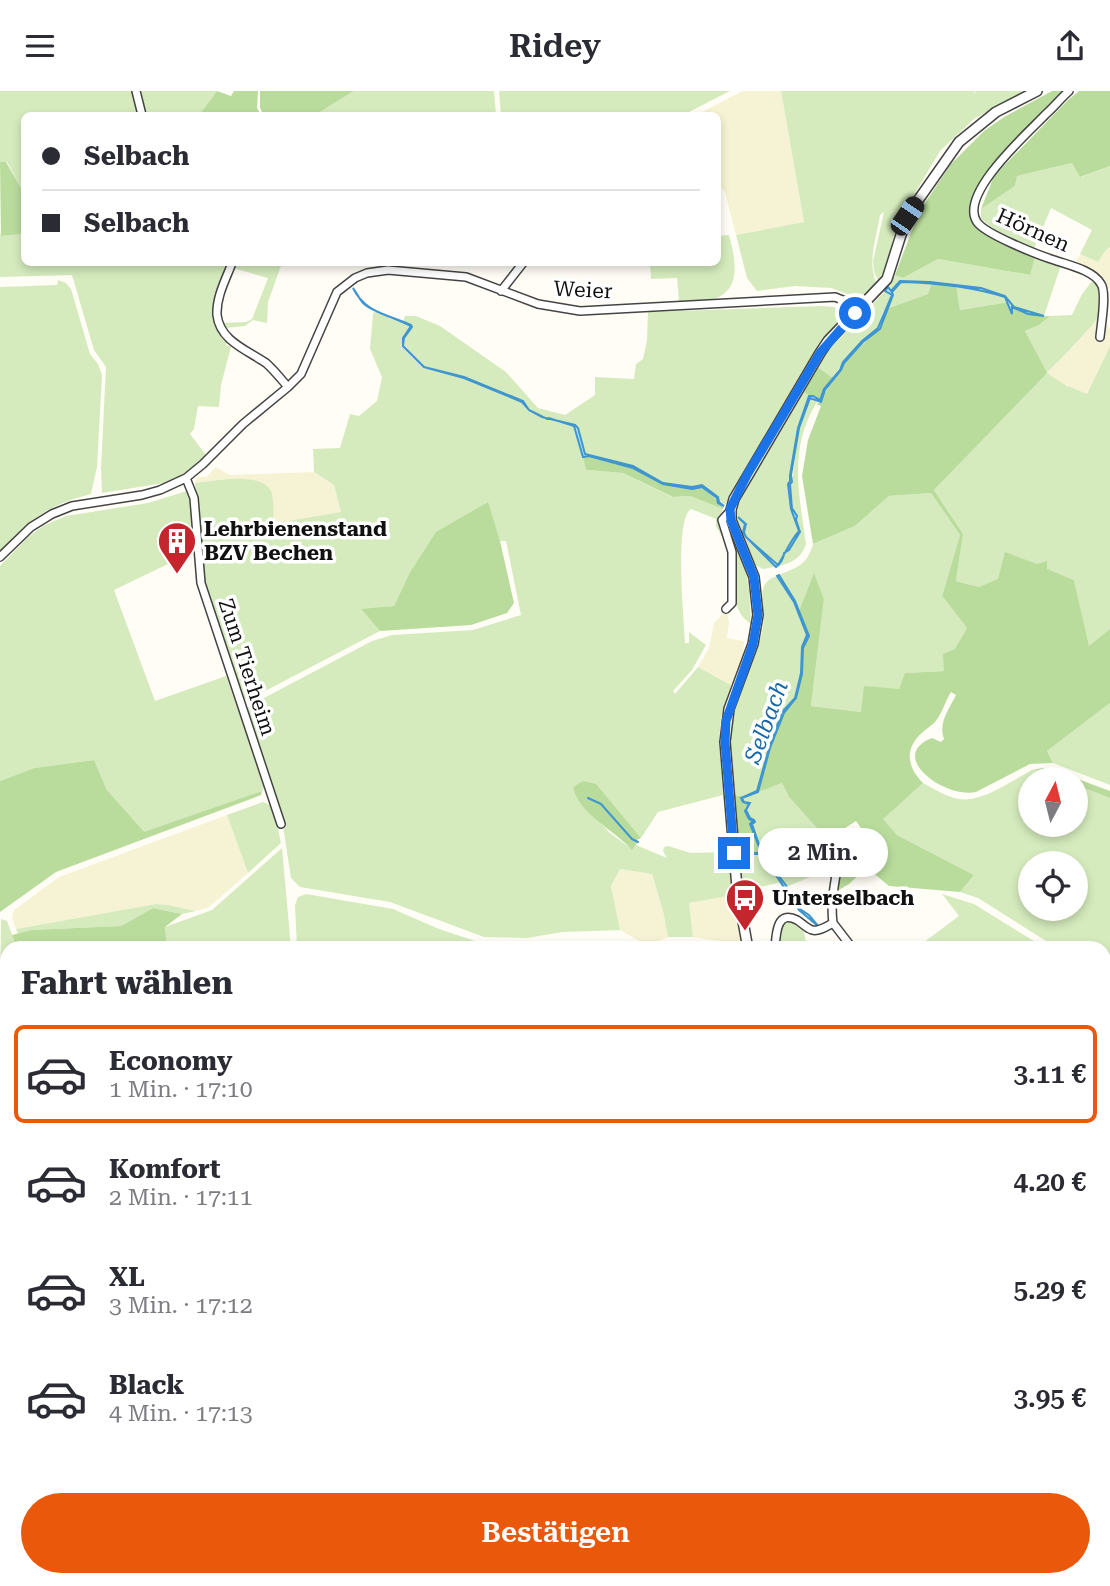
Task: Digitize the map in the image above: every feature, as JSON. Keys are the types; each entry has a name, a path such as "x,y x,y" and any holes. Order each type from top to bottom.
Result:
{"street":[{"path":"136,91 141,112"},
{"path":"726,609 732,603 732,552 722,520 820,353 887,279 907,216 952,151 979,124 1037,91"},
{"name":"Hörnen","path":"1069,91 989,173 974,208 975,218 986,230 1036,254 1086,272 1100,281 1103,297 1100,337"},
{"path":"231,266 219,297 219,323 231,341 269,366 288,387"},
{"path":"501,291 521,266"},
{"name":"Weier","path":"0,557 31,527 52,514 95,501 160,491 186,478 243,424 288,387 306,365 334,298 344,285 367,273 388,269 466,277 538,304 580,311 835,297 845,301 855,313"},
{"name":"Zum Tierheim","path":"186,478 194,498 201,583 281,824"},
{"path":"730,509 731,520 754,577 758,607 756,635 729,709 725,742 736,878 747,941"},
{"path":"846,941 834,923 834,890 841,856 841,837 848,837"},
{"path":"776,941 777,926 789,918 811,930 834,923"}],"shaded area":[{"path":"743,91 781,91 804,222 736,235 725,192 721,187 721,112 702,112"},
{"path":"1110,247 1110,290 1099,277 1075,265 1080,254 1098,262"},
{"path":"1099,316 1105,316 1105,324 1110,328 1110,346 1087,394 1070,386 1068,388 1047,373"},
{"path":"216,467 230,475 314,472 334,485 341,512 284,524 274,522 272,493 223,479 195,483 197,477 206,477"},
{"path":"727,610 727,638 744,641 743,655 731,685 698,667 709,648 714,623"},
{"path":"227,815 248,873 209,907 196,911 156,904 16,929 12,918 14,910 59,877"},
{"path":"620,869 652,874 668,937 659,941 639,941 620,930 611,886"},
{"path":"734,895 742,940 717,941 693,937 689,903"}],"green space":[{"path":"0,91 132,91 137,112 21,112 21,188 7,162 0,162"},
{"path":"140,91 217,91 201,112 144,112"},
{"path":"217,91 231,96 234,91 258,91 259,112 201,112"},
{"path":"260,91 354,91 320,112 262,112"},
{"path":"354,91 494,91 496,112 320,112"},
{"path":"499,91 730,91 689,112 501,112"},
{"path":"781,91 975,91 972,96 976,91 1024,91 974,119 940,151 902,215 894,234 887,268 878,280 873,261 884,212 880,215 872,266 876,282 867,294 850,295 831,288 795,286 757,291 747,278 736,235 804,222"},
{"path":"1052,91 1063,91 1002,154 977,192 972,210 976,226 1035,257 1030,275 938,259 903,278 895,275 919,212 951,164 984,131"},
{"path":"1079,91 1110,91 1110,166 1080,177 1072,163 1017,176 1015,186 981,209 994,176"},
{"path":"0,162 6,162 21,188 21,234 1,236"},
{"path":"1072,163 1081,177 1110,166 1110,247 1098,262 1080,254 1092,230 1051,208 1033,251 996,231 981,219 981,209 1015,186 1017,176"},
{"path":"0,232 1,236 21,234 21,266 228,266 215,313 227,341 226,345 231,347 221,385 219,407 198,406 194,429 190,434 206,455 170,482 102,493 106,367 94,350 72,275 0,277"},
{"path":"729,235 734,263 733,281 723,295 705,301 679,301 677,278 651,279 650,266 721,266 721,236"},
{"path":"1035,257 1061,265 1044,316 1014,307 1005,296 983,290 1005,297 1009,302 960,310 956,285 933,282 928,294 886,309 891,300 883,312 878,328 843,362 833,378 816,366 885,291 892,295 888,287 895,275 903,278 938,259 1029,275"},
{"path":"281,266 268,302 267,323 253,320 245,326 225,328 223,323 246,322 252,319 268,278 233,268"},
{"path":"58,280 71,289 90,354 102,375 97,467 91,494 51,508 21,530 0,551 0,287 57,285"},
{"path":"1093,280 1101,296 1099,315 1047,373 1068,387 1087,394 1110,346 1110,629 1089,647 1074,580 1046,569 1047,562 979,587 956,581 963,534 934,490 1046,373 1025,331 1050,316 1072,315 1082,294"},
{"path":"932,283 956,285 960,310 1009,302 1028,313 1050,316 1025,331 1047,373 934,490 963,534 956,581 979,587 998,579 1005,552 1037,564 1047,561 1047,569 1074,580 1089,646 1110,629 1110,703 1047,751 1053,763 1018,767 1018,770 976,792 963,792 936,783 918,765 915,755 919,746 932,738 941,742 944,739 943,722 956,695 951,692 938,718 913,744 910,762 923,783 883,819 897,835 974,875 960,892 889,886 857,856 863,831 856,821 839,832 840,856 837,866 827,870 825,837 789,797 782,783 758,792 780,720 798,692 803,650 809,635 799,611 814,573 824,599 811,706 861,712 864,686 899,689 905,673 944,671 943,654 955,649 967,628 942,596 960,535 931,493 889,496 855,526 813,544 802,476 808,440 821,406 816,404 821,402 844,363 882,325 886,309 928,294"},
{"path":"835,307 840,316 838,321 816,350 725,505 702,486 663,483 633,466 585,454 578,429 586,470 623,473 672,497 690,496 723,509 719,521 727,544 716,527 716,519 691,509 686,517 681,550 685,643 689,643 689,632 706,645 692,670 673,691 675,694 698,667 731,685 721,719 719,741 723,795 658,812 641,838 602,792 584,781 573,787 586,808 610,833 632,849 636,845 667,858 663,851 664,847 668,846 691,853 729,852 734,895 689,903 693,937 668,937 652,874 620,869 611,886 620,930 563,932 527,938 484,937 390,902 300,887 291,878 281,813 246,713 249,706 372,641 392,635 473,630 521,615 506,541 500,541 487,502 409,574 394,606 362,610 380,631 248,700 240,697 204,584 195,483 226,479 250,479 260,482 268,487 272,494 274,522 277,523 341,512 334,485 314,472 313,449 340,448 350,414 359,416 377,401 382,377 370,349 373,314 376,310 390,319 403,322 405,316 416,316 440,326 506,372 538,408 565,415 595,395 595,377 634,379 636,364 643,359 647,340 648,312"},
{"path":"816,366 833,378 818,400 801,391"},
{"path":"801,391 811,396 798,428 791,481 788,484 795,520 790,484 792,482 799,428 812,397 817,402 802,437 798,471 806,544 794,560 763,569 755,565 736,516 744,489"},
{"path":"589,456 633,468 662,484 692,489 702,487 724,506 723,509 690,496 673,497 623,473 586,470 583,457"},
{"path":"187,491 191,502 195,551 114,590 155,701 226,676 265,785 262,791 144,833 107,790 94,760 34,768 0,781 0,566 28,537 43,526 66,516 148,503"},
{"path":"931,493 960,535 942,596 967,628 944,671 906,673 899,689 861,712 811,706 824,599 814,574 799,611 779,575 801,564 808,557 813,544 855,526 889,496"},
{"path":"488,502 514,603 507,613 471,625 380,631 361,609 394,606 409,574 436,532"},
{"path":"726,527 745,568 751,624 740,612 734,597"},
{"path":"777,576 794,602 807,635 795,698 773,735 755,792 782,783 789,797 825,837 827,870 786,887 781,882 742,892 739,861 743,857 763,854 752,824 754,820 746,810 750,803 744,801 742,796 733,795 731,725 737,700 760,640 763,627 763,590 770,579"},
{"path":"1110,703 1110,785 1088,777 1088,767 1063,767 1053,763 1047,751"},
{"path":"94,760 107,790 144,832 262,791 261,795 56,872 0,912 0,781 34,768"},
{"path":"1018,778 1018,837 1088,837 1088,790 1110,798 1110,941 1046,941 978,898 960,892 974,875 897,835 882,819 923,783 959,799 977,798"},
{"path":"583,781 596,784 641,838 632,850 582,806 573,787"},
{"path":"1088,783 1110,791 1110,798 1088,790"},
{"path":"733,795 742,796 743,802 749,804 745,808 749,819 753,821 750,825 761,853 742,856 739,860"},
{"path":"263,802 273,806 281,843 248,873 227,815"},
{"path":"844,847 863,871 837,891 845,856"},
{"path":"282,848 290,941 166,941 165,927 212,910"},
{"path":"306,894 393,909 475,941 297,941 295,905 298,897"},
{"path":"942,894 974,904 1034,941 925,941 959,916"},
{"path":"156,904 196,911 182,914 153,908 121,926 31,930 18,934 16,929"},
{"path":"153,908 182,914 165,927 166,941 14,941 12,935 31,930 121,926"},
{"path":"1,919 7,921 14,941 1,941"},
{"path":"789,920 801,927 806,941 777,941 778,932 783,923"}],"water":[{"path":"900,281 981,288 1005,296 1014,307 1044,316 1028,314 1012,307 1012,314 1005,297 992,293 953,286 901,282 892,292 893,295 880,329 863,342 844,363 841,370 825,390 821,402 810,398 799,428 790,484 792,508 797,516 800,532 785,552 799,531 791,509 788,484 798,428 809,396 820,400 824,389 840,370 843,362 862,341 878,328 892,295 885,291 888,287 891,291"},
{"path":"385,315 411,325 412,327 404,338 403,346 403,338 411,326"},
{"path":"424,367 464,377 523,401 529,410 522,402 464,378"},
{"path":"558,421 575,425 578,428 585,454 633,466 663,483 692,487 702,485 718,497 724,506 718,503 717,498 702,487 692,489 663,484 633,468 589,456 583,457 574,426"},
{"path":"746,537 778,565 776,567"},
{"path":"779,575 795,601 809,636 803,648 802,674 796,698 784,713 770,748 758,792 742,798 744,802 750,803 746,810 755,822 752,824 762,853 800,909 819,927 799,910 762,854 751,854 761,852 750,824 753,821 745,811 749,804 743,802 741,798 757,791 769,748 782,712 795,698 801,673 802,647 807,635 794,602 777,576"}],"waterway":[{"path":"588,798 601,804 632,839 638,842"}],"place":[{"name":"Lehrbienenstand BZV Bechen","path":"177,575"},
{"name":"Unterselbach","path":"745,932"}],"route":[{"path":"734,853 725,742 726,721 757,632 758,615 754,577 731,520 730,509 797,389 828,341 855,313"}],"water label":[{"name":"Selbach","path":"766,722"}]}
